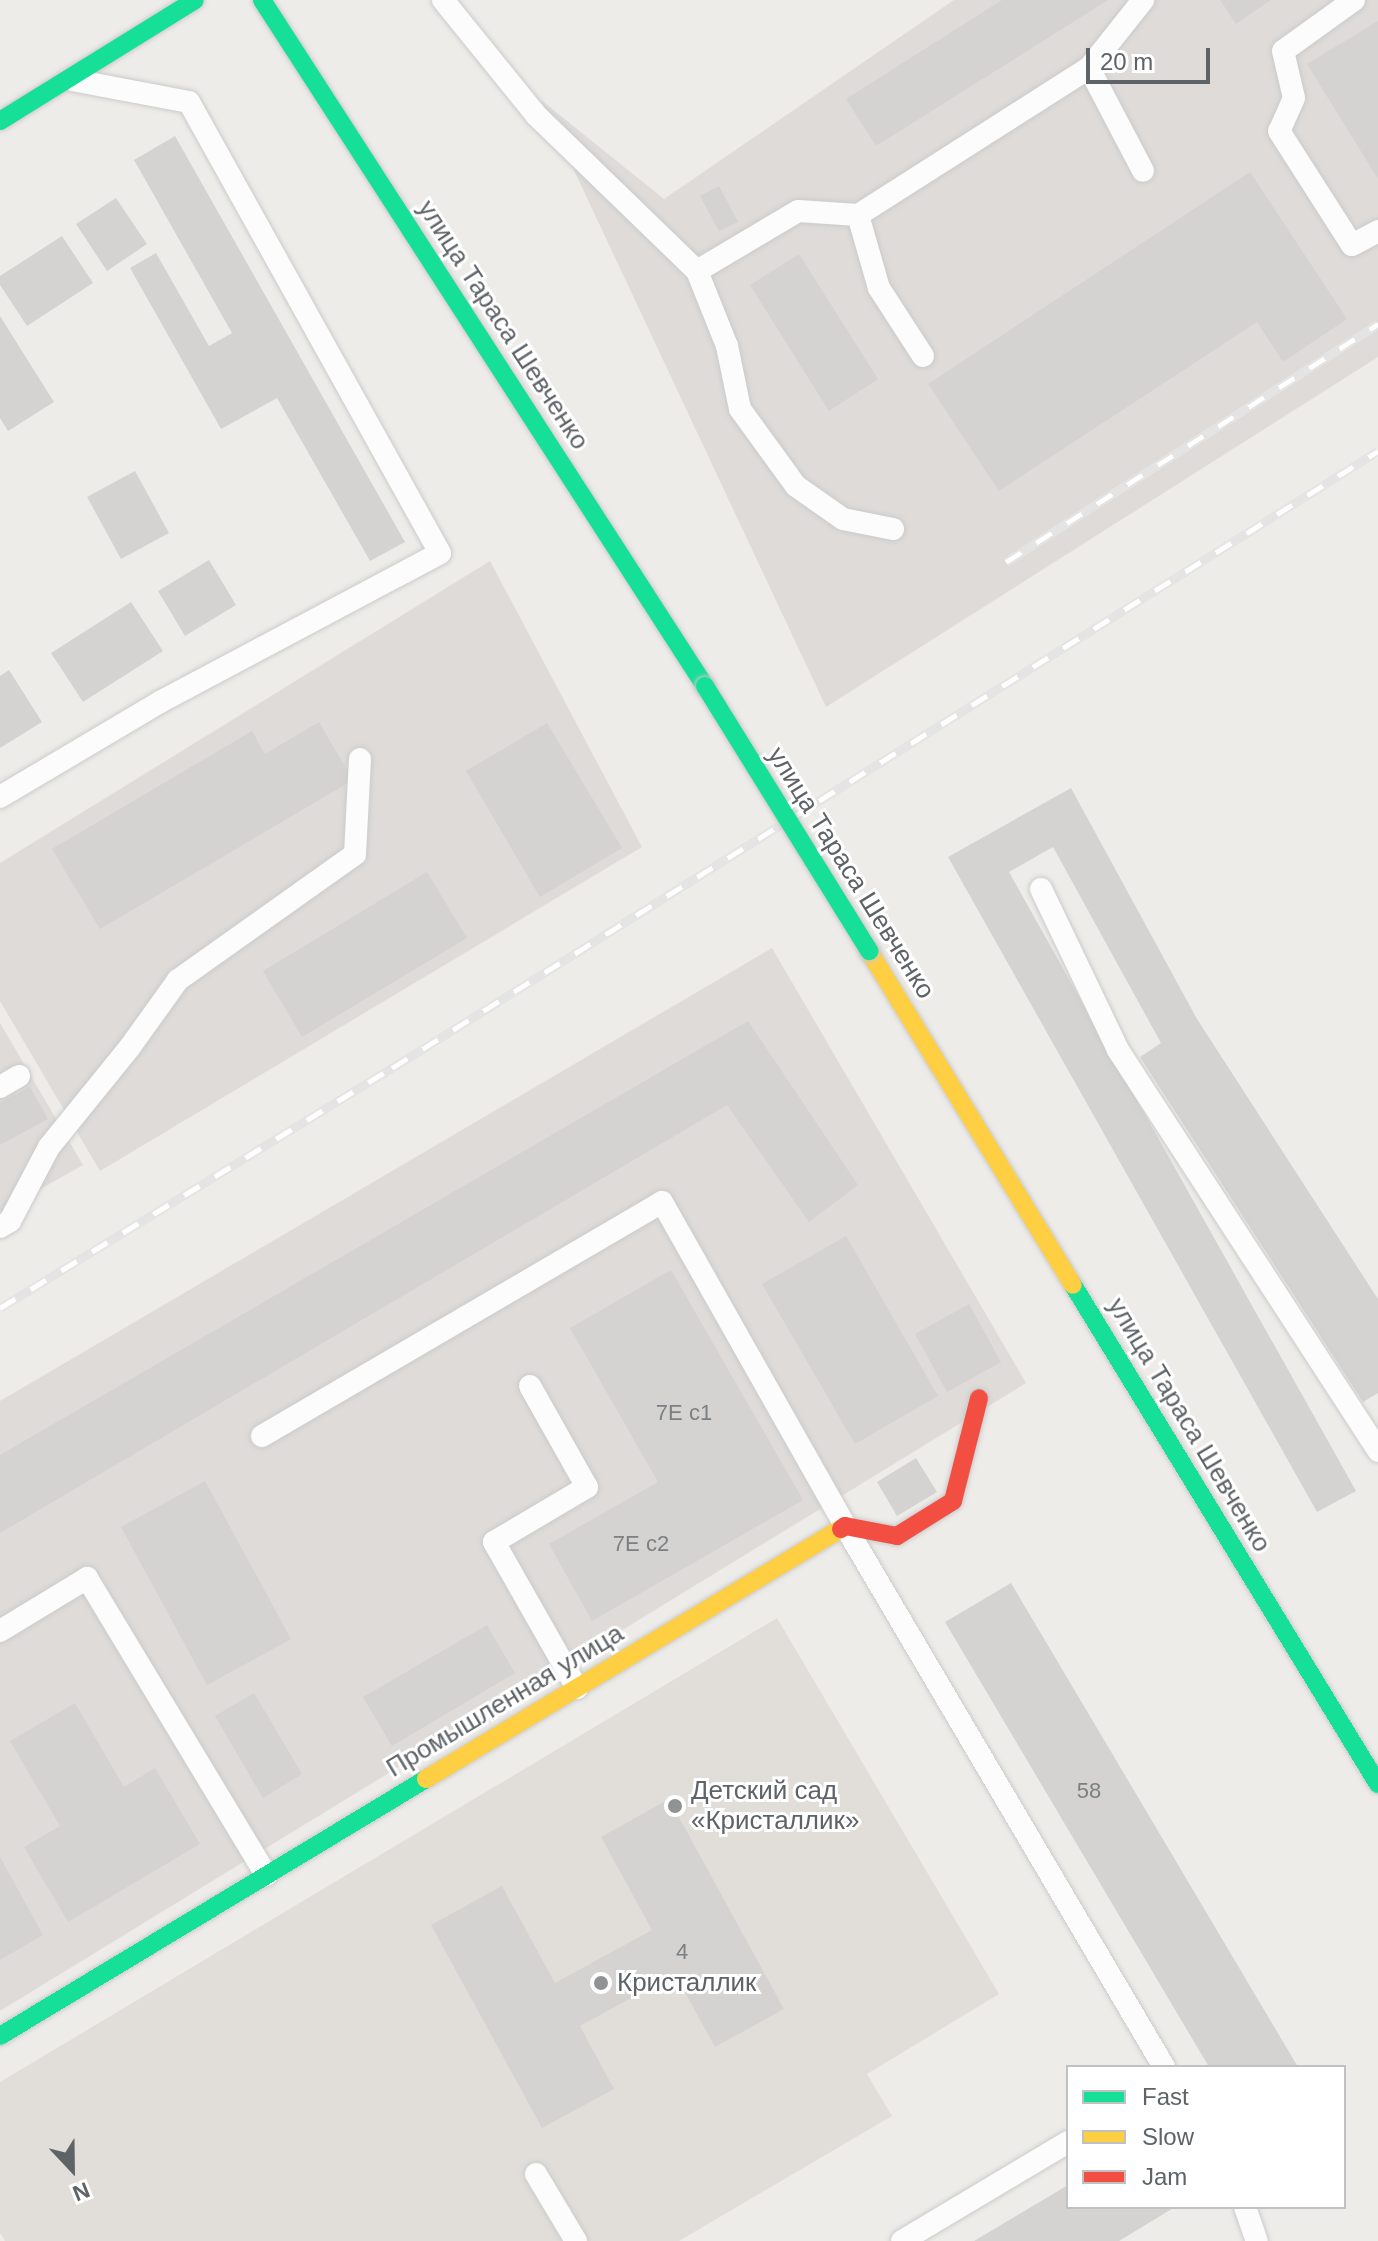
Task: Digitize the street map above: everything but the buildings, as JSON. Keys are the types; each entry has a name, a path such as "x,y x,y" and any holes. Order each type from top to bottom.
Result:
{"street":[{"path":"0,121 195,0"},
{"name":"улица Тараса Шевченко","path":"262,0 705,686 1378,1784"},
{"path":"845,1526 897,1536 953,1501 979,1398"},
{"name":"Промышленная улица","path":"0,2036 845,1526"}],"lane":[{"path":"443,0 536,115 697,271 727,346 740,409 796,486 843,519 893,529"},
{"path":"697,271 798,211 858,215 1089,68 1143,0"},
{"path":"1354,0 1283,51 1294,98 1279,131 1352,245 1378,231"},
{"path":"1089,68 1143,171"},
{"path":"0,797 160,702 440,553 189,102 68,79"},
{"path":"858,215 879,288 923,356"},
{"path":"0,1227 10,1221 49,1147 130,1047 178,980 355,854 360,759"},
{"path":"1041,889 1118,1050 1377,1446"},
{"path":"262,1436 662,1202 845,1526 1163,2065"},
{"path":"530,1386 587,1487 494,1542 577,1688"},
{"path":"0,1631 87,1578 266,1875"},
{"path":"902,2241 1066,2143"},
{"path":"536,2174 576,2241"},
{"path":"1246,2209 1257,2241"}],"shaded area":[{"path":"954,0 1378,0 1378,357 826,707 541,100 664,199"},
{"path":"490,561 642,847 100,1171 0,1001 0,863"},
{"path":"772,948 1026,1383 0,2011 0,1401"},
{"path":"0,1023 83,1165 0,1212"},
{"name":"Детский сад «Кристаллик»","path":"777,1618 999,1994 867,2074 892,2116 679,2241 5,2241 0,2233 0,2082"}],"railway":[{"path":"1006,562 1378,324"},
{"path":"0,1308 392,1068 1378,451"}],"traffic: fast":[{"path":"0,121 195,0"},
{"path":"262,0 705,686"},
{"path":"705,686 869,951"},
{"path":"1073,1285 1378,1784"},
{"path":"0,2036 426,1779"}],"traffic: slow":[{"path":"869,951 1073,1285"},
{"path":"426,1779 841,1529"}],"traffic: jam":[{"path":"841,1529 845,1526 897,1536 953,1501 979,1398"}],"place":[{"name":"Детский сад «Кристаллик»","path":"675,1806"},
{"name":"Кристаллик","path":"601,1983"}]}
